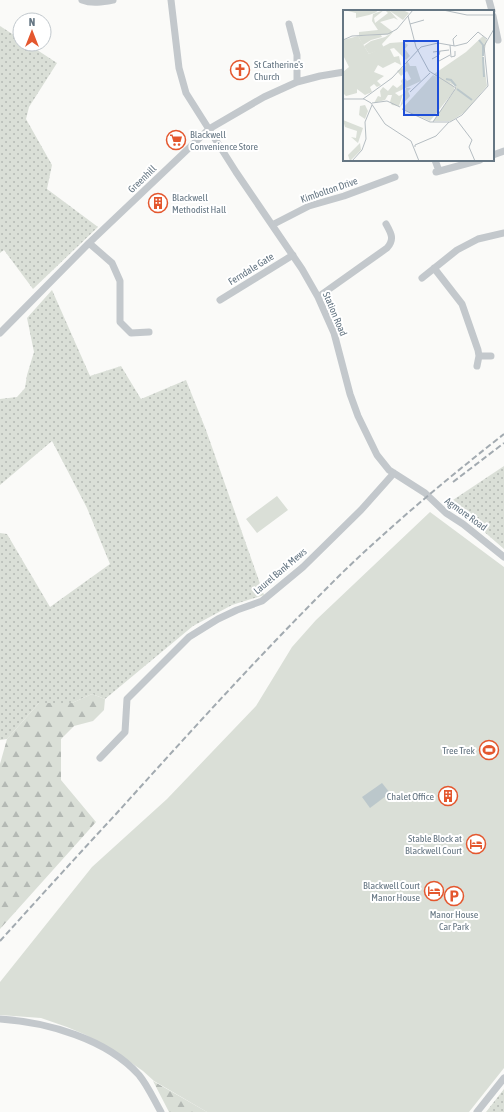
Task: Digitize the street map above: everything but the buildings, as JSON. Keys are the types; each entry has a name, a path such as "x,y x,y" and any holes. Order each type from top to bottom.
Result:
{"street":[{"path":"82,0 88,2 104,2 113,0"},
{"name":"Station Road","path":"171,0 179,68 186,93 293,255 318,297 334,333 350,394 358,416 377,455 384,465 420,489 435,503"},
{"path":"489,0 492,10"},
{"path":"494,21 498,40"},
{"path":"289,24 297,55 297,82"},
{"name":"Greenhill","path":"0,333 89,243 209,129 264,97 297,82 343,72"},
{"path":"494,155 504,152"},
{"path":"435,161 438,171 476,161"},
{"name":"Kimbolton Drive","path":"272,225 309,206 344,196 395,177"},
{"path":"318,297 391,244 393,237 386,224"},
{"path":"422,278 458,250 478,239 504,233"},
{"path":"89,243 112,263 120,281 120,322 131,333 149,332"},
{"name":"Ferndale Gate","path":"220,300 293,255"},
{"path":"434,268 462,304 478,350 479,356 477,366"},
{"path":"479,356 491,356"},
{"name":"Laurel Bank Mews","path":"100,758 125,732 127,699 189,637 218,619 262,601 303,567 361,510 394,473"},
{"name":"Agmore Road","path":"435,503 446,513 476,533 504,557"},
{"path":"0,1019 21,1021 50,1027 80,1036 108,1051 127,1063 140,1077 161,1112"},
{"path":"477,1112 504,1078"}],"green space":[{"path":"0,26 12,34 12,52 40,52 57,63 29,107 26,119 52,165 47,189 98,227 33,289 4,250 0,253"},
{"path":"52,290 90,376 121,366 141,399 186,380 206,430 264,595 232,605 193,626 105,699 92,694 72,703 39,703 7,739 0,740 0,533 7,534 50,607 110,564 87,508 52,441 0,485 0,399 17,397 25,388 27,375 34,352 27,318"},
{"path":"504,466 504,549 450,502"},
{"path":"277,496 288,510 257,533 246,519"},
{"path":"430,512 504,567 504,1068 469,1112 207,1112 154,1081 143,1071 120,1055 86,1035 41,1018 0,1015 0,982 92,867 167,799 256,706 292,647 316,620"},
{"path":"92,694 105,699 104,710 93,721 74,726 61,739 61,780 96,822 0,929 0,764 7,739 39,703 72,703"},
{"path":"153,1081 207,1112 169,1112"},
{"path":"504,1089 504,1112 486,1112"}],"shaded area":[{"path":"382,783 390,793 370,808 362,797"}],"railway":[{"path":"0,941 228,692 314,601 362,554 402,518 504,434"},
{"path":"453,482 504,443"}],"place":[{"name":"St Catherine's Church","path":"240,70"},
{"name":"Blackwell Convenience Store","path":"176,140"},
{"name":"Blackwell Methodist Hall","path":"158,203"},
{"name":"Tree Trek","path":"489,750"},
{"name":"Chalet Office","path":"448,796"},
{"name":"Stable Block at Blackwell Court","path":"476,844"},
{"name":"Blackwell Court Manor House","path":"434,891"},
{"name":"Manor House Car Park","path":"454,896"}]}
